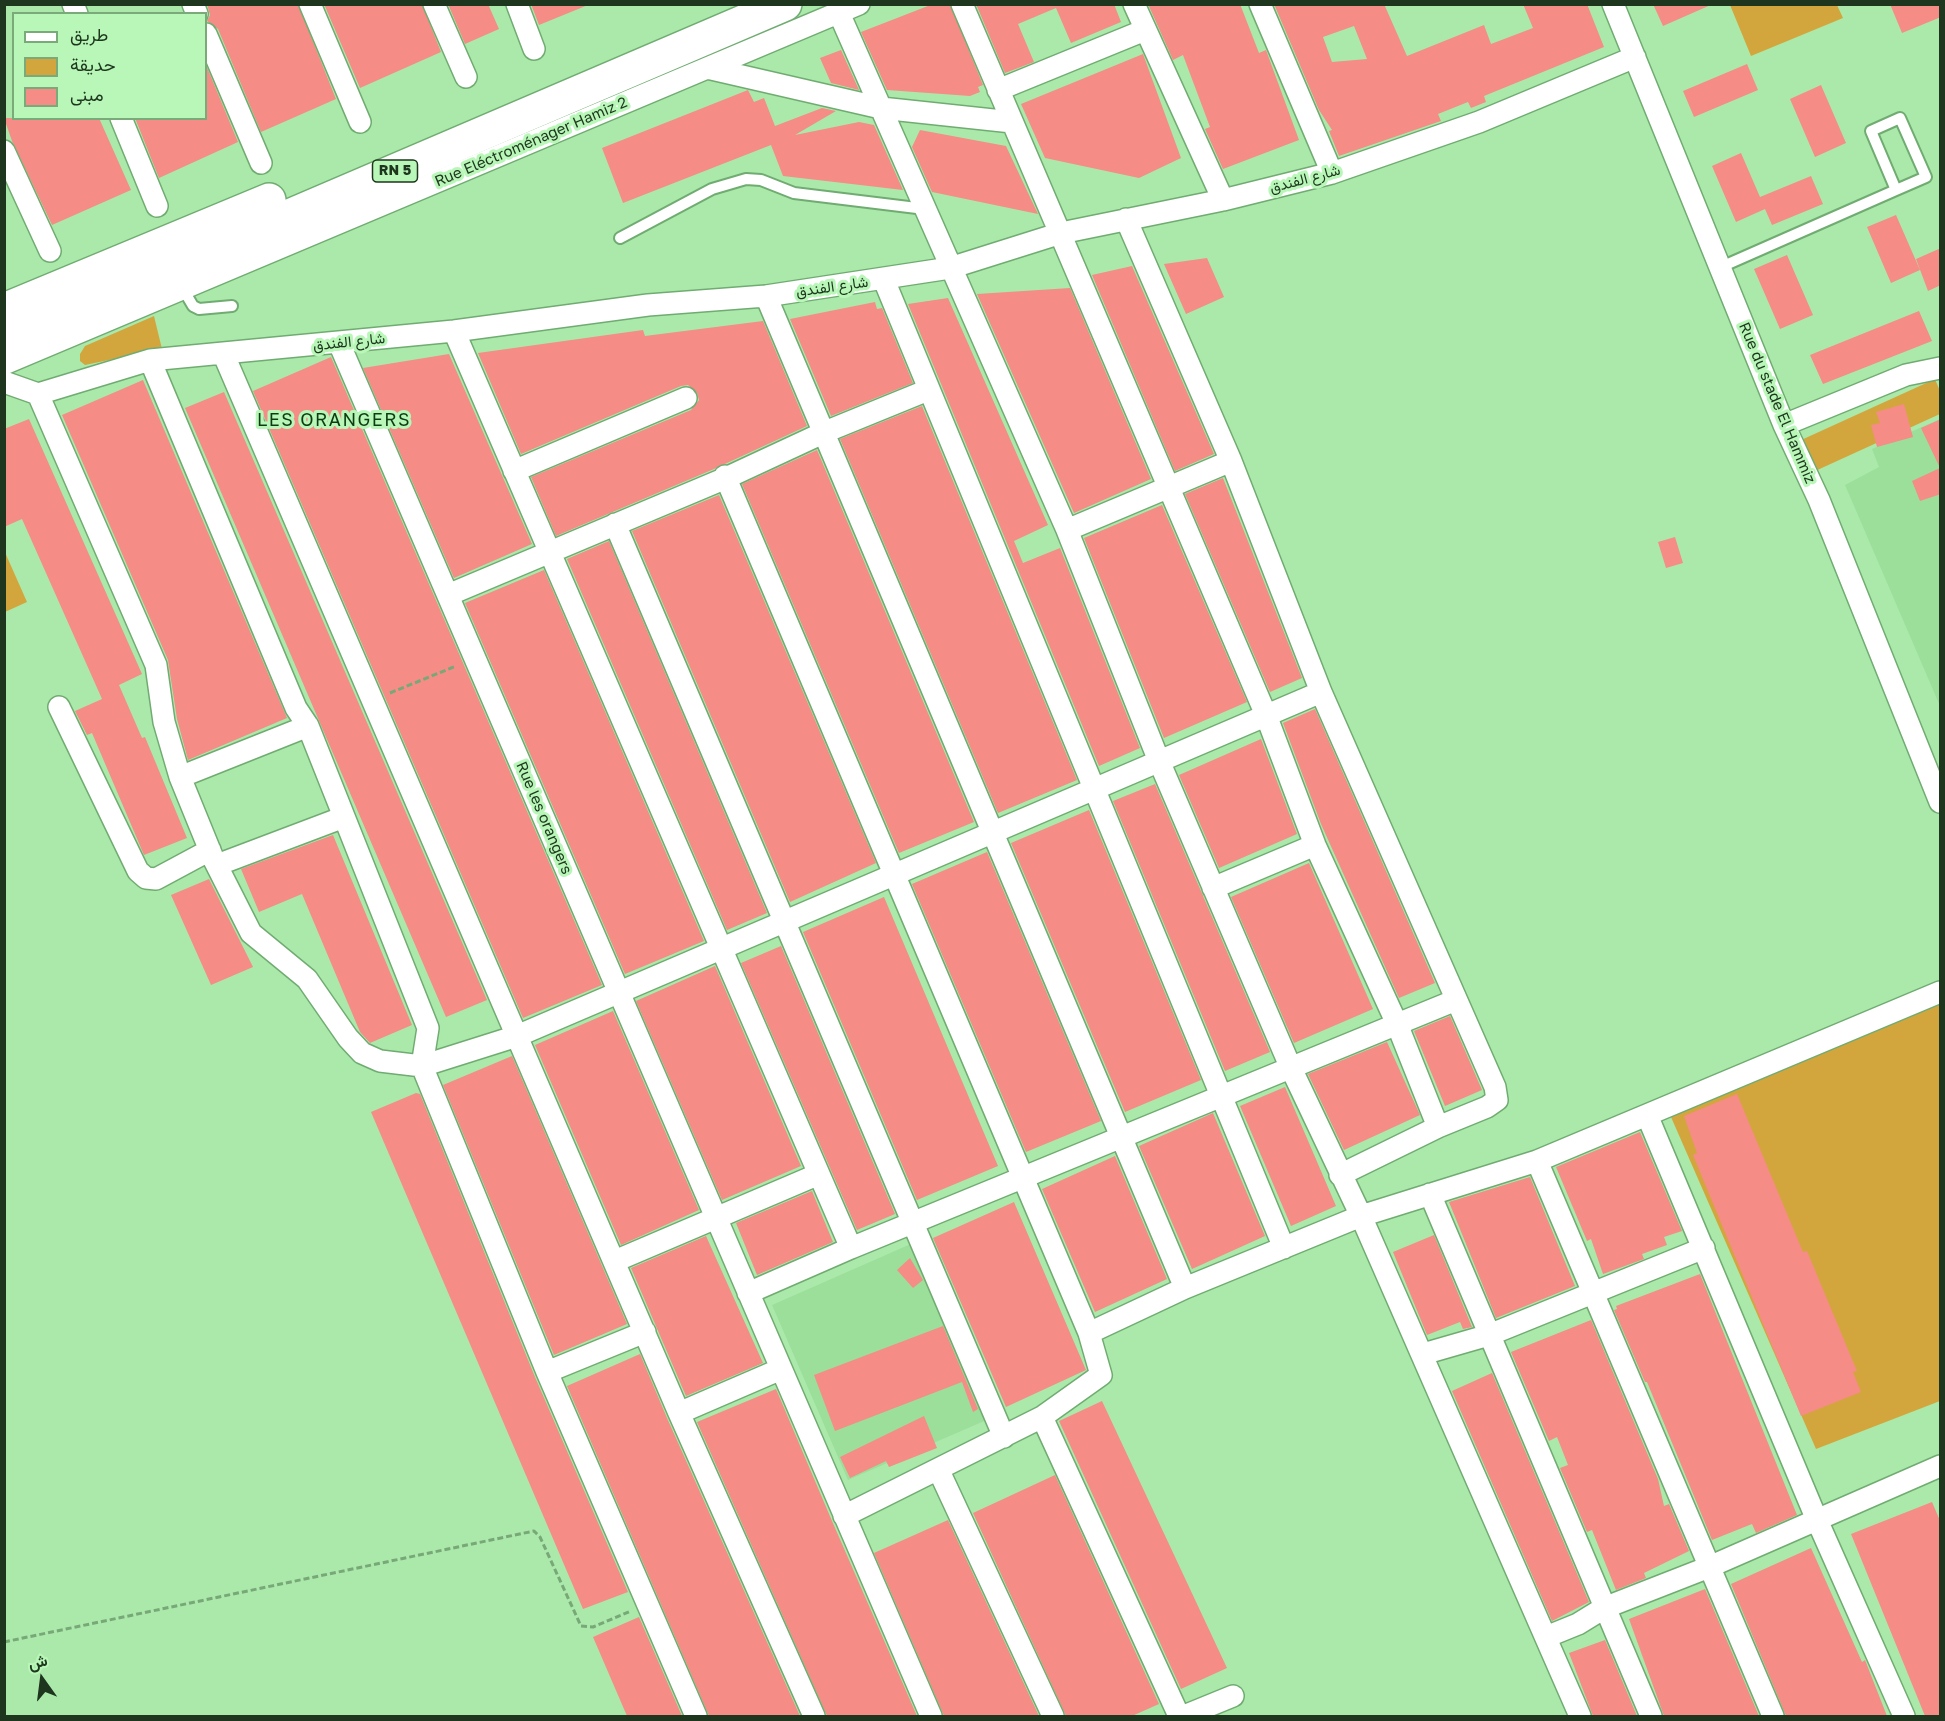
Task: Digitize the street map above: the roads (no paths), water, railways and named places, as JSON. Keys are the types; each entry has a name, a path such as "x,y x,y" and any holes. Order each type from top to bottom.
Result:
{"highway":[{"name":"RN 5","path":"4,310 742,4"},
{"name":"RN 5","path":"4,338 785,4"}],"street":[{"path":"310,4 360,122"},
{"path":"434,4 466,77"},
{"path":"517,4 534,49"},
{"name":"Rue Eléctroménager Hamiz 2","path":"4,364 859,4"},
{"path":"962,4 1266,715 1315,845 1397,1024 1438,1127"},
{"path":"1134,4 1223,200"},
{"path":"1260,4 1332,173"},
{"name":"Rue du stade El Hammiz","path":"1613,4 1784,425 1932,755 1941,802"},
{"path":"839,13 1067,530 1159,761 1290,1066 1423,1354 1580,1716"},
{"path":"998,90 1145,30"},
{"path":"207,36 261,163"},
{"name":"شارع الفندق","path":"38,394 150,360 454,332 648,305 766,296 884,280 950,267 1061,233 1223,200 1332,173 1479,122 1635,57"},
{"path":"707,68 881,108 1012,122"},
{"path":"122,120 157,206"},
{"path":"4,152 50,251"},
{"path":"1126,219 1231,460 1321,692 1495,1087 1497,1100 1487,1107 1438,1127 1340,1175"},
{"path":"884,280 1284,1248"},
{"path":"766,296 1185,1288"},
{"path":"454,332 851,1248"},
{"name":"Rue les orangers","path":"339,343 931,1716"},
{"path":"223,353 679,1413 814,1716"},
{"path":"150,360 296,708 308,726 428,1028 422,1066 546,1372 696,1716"},
{"path":"1784,425 1906,375 1941,368"},
{"path":"4,382 38,394 156,665 164,722 180,777 213,857 251,933 307,979 348,1038 363,1053 380,1061 422,1066 517,1036 1321,692"},
{"path":"448,595 726,477 825,432 928,390"},
{"path":"514,471 686,398"},
{"path":"1067,530 1231,460"},
{"path":"726,477 1089,1333 1101,1375 1042,1417 939,1471 844,1516"},
{"path":"615,524 1004,1437"},
{"path":"59,707 138,871 146,878 156,879 213,857 344,817"},
{"path":"180,777 308,726"},
{"path":"1213,888 1315,845"},
{"path":"1089,1333 1185,1288 1361,1216 1537,1161 1941,992"},
{"path":"748,1293 1290,1066 1456,1000"},
{"path":"1647,1115 1817,1520 1904,1716"},
{"path":"1537,1161 1773,1716"},
{"path":"615,1261 819,1173"},
{"path":"1430,1194 1651,1716"},
{"path":"1423,1354 1490,1335 1704,1248"},
{"path":"546,1372 645,1332"},
{"path":"679,1413 781,1369"},
{"path":"1042,1417 1182,1716 1233,1696"},
{"path":"1546,1637 1578,1624 1604,1608 1709,1567 1817,1520 1830,1512 1939,1469"},
{"path":"939,1471 1053,1716"}],"lane":[{"path":"1720,267 1926,177 1900,118 1871,132 1896,190"},
{"path":"620,238 712,189 746,179 761,180 794,194 925,209"},
{"path":"183,289 193,306 199,309 232,306"}],"district":[{"name":"LES ORANGERS","path":"334,420"}]}
